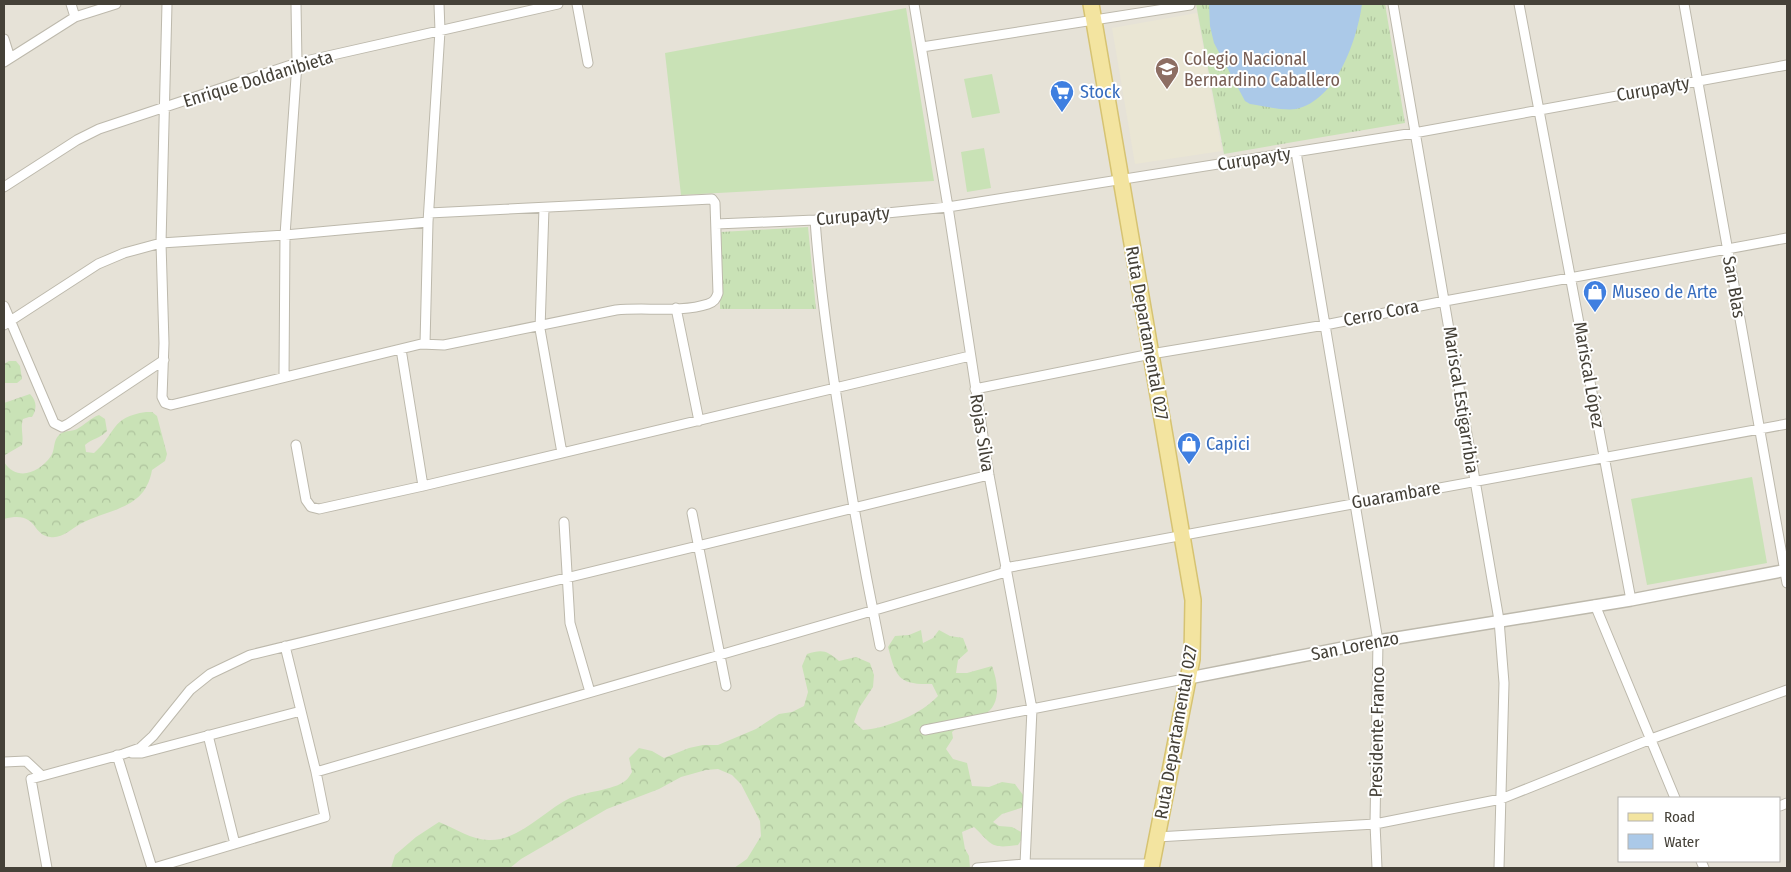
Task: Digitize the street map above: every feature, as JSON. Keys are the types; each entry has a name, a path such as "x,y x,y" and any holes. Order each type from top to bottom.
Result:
{"main road":[{"name":"Ruta Departamental 027","path":"1091,4 1193,600 1194,631 1189,678 1152,866"}],"street":[{"path":"71,4 75,18"},
{"path":"4,39 7,60 75,18 116,4"},
{"path":"7,323 98,264 124,252 160,242 285,235 429,218 544,208 712,200 715,203 716,224 718,293 715,300 709,304 676,308 616,310 444,345 425,344 284,376 171,405 165,403 162,397 164,360 160,242 167,4"},
{"path":"284,376 285,235 297,63 296,4"},
{"path":"425,344 429,218 440,4"},
{"name":"Enrique Doldanibieta","path":"4,188 77,140 99,129 297,63 558,4"},
{"path":"577,4 588,64"},
{"name":"Rojas Silva","path":"914,4 948,207 989,475 1032,709 1025,864"},
{"name":"Mariscal Estigarribia","path":"1393,4 1499,620 1504,683 1499,868"},
{"name":"Mariscal López","path":"1519,4 1631,600"},
{"name":"San Blas","path":"1684,4 1787,583"},
{"path":"922,47 1190,5"},
{"name":"Curupayty","path":"716,224 815,220 948,207 1414,133 1787,65"},
{"name":"Presidente Franco","path":"1296,152 1378,641 1375,824 1377,868"},
{"path":"544,208 540,325 562,453"},
{"path":"815,220 819,276 835,388 854,509 880,646"},
{"name":"Cerro Cora","path":"975,388 1151,354 1325,325 1787,238"},
{"path":"4,306 7,323 54,423 62,426 68,424 164,360"},
{"path":"676,308 699,421"},
{"path":"401,349 423,486"},
{"path":"296,445 303,492 311,506 319,508 423,486 970,356"},
{"name":"Guarambare","path":"316,772 1006,570 1182,535 1787,424"},
{"path":"47,868 31,779 140,748 153,736 190,690 210,674 250,655 989,475"},
{"path":"692,512 726,686"},
{"path":"564,522 570,623 590,692"},
{"name":"San Lorenzo","path":"925,730 1378,641 1631,600 1786,570"},
{"path":"1594,605 1676,797"},
{"path":"120,755 153,868 325,817 285,646"},
{"path":"1157,837 1375,824 1501,799 1651,739 1787,690"},
{"path":"120,755 142,753 301,710"},
{"path":"208,735 235,844"},
{"path":"4,762 26,761 42,776"},
{"path":"977,868 1025,864 1152,866"}],"shaded area":[{"path":"4,4 1787,4 1787,868 4,868"},
{"name":"Colegio Nacional Bernardino Caballero","path":"1197,13 1222,151 1135,164 1112,28"}],"green space":[{"path":"1196,4 1385,4 1405,123 1224,154"},
{"path":"906,8 934,181 681,195 665,53"},
{"path":"992,74 1000,113 972,118 964,79"},
{"path":"984,148 991,188 967,192 961,152"},
{"path":"808,227 816,309 720,309 721,232"},
{"path":"9,361 16,361 20,366 22,379 17,383 4,383 4,364"},
{"path":"30,394 35,402 35,411 32,417 23,419 22,445 5,455 4,460 4,403"},
{"path":"152,412 157,416 167,454 165,461 152,470 148,483 142,493 134,500 125,506 80,524 58,537 44,535 33,524 23,518 4,519 4,462 15,472 28,473 34,471 51,456 57,437 61,433 77,429 99,415 105,419 107,431 85,445 86,452 94,453 120,422 134,414"},
{"path":"1752,477 1767,563 1647,585 1631,499"},
{"path":"921,630 923,643 933,638 939,630 950,636 963,638 968,651 958,660 956,673 967,673 992,666 997,686 996,700 993,706 983,715 963,724 952,732 953,738 946,749 953,759 967,763 972,786 989,787 1002,782 1015,784 1023,795 1024,807 1002,814 993,822 999,826 1012,827 1025,834 1018,845 997,846 989,842 974,827 962,832 965,849 969,856 970,868 734,868 747,859 761,836 760,821 741,784 732,775 718,769 706,770 681,777 659,789 607,809 521,859 510,868 391,868 395,855 416,837 439,822 476,838 489,840 511,836 570,798 614,787 625,781 632,772 629,758 639,748 652,751 664,758 689,748 703,745 718,745 756,729 779,714 792,712 804,706 808,692 802,666 807,654 824,652 839,661 856,657 870,663 874,675 873,687 859,708 854,722 863,730 873,729 904,719 923,709 938,696 932,684 912,683 900,677 893,666 888,647 895,636 909,635"}],"water":[{"path":"1209,4 1362,4 1350,51 1334,81 1323,94 1310,103 1296,109 1280,109 1250,104 1245,101 1214,43 1210,26"}],"place":[{"name":"Colegio Nacional Bernardino Caballero","path":"1167,90"},
{"name":"Stock","path":"1062,113"},
{"name":"Museo de Arte","path":"1595,313"},
{"name":"Capici","path":"1189,465"}]}
